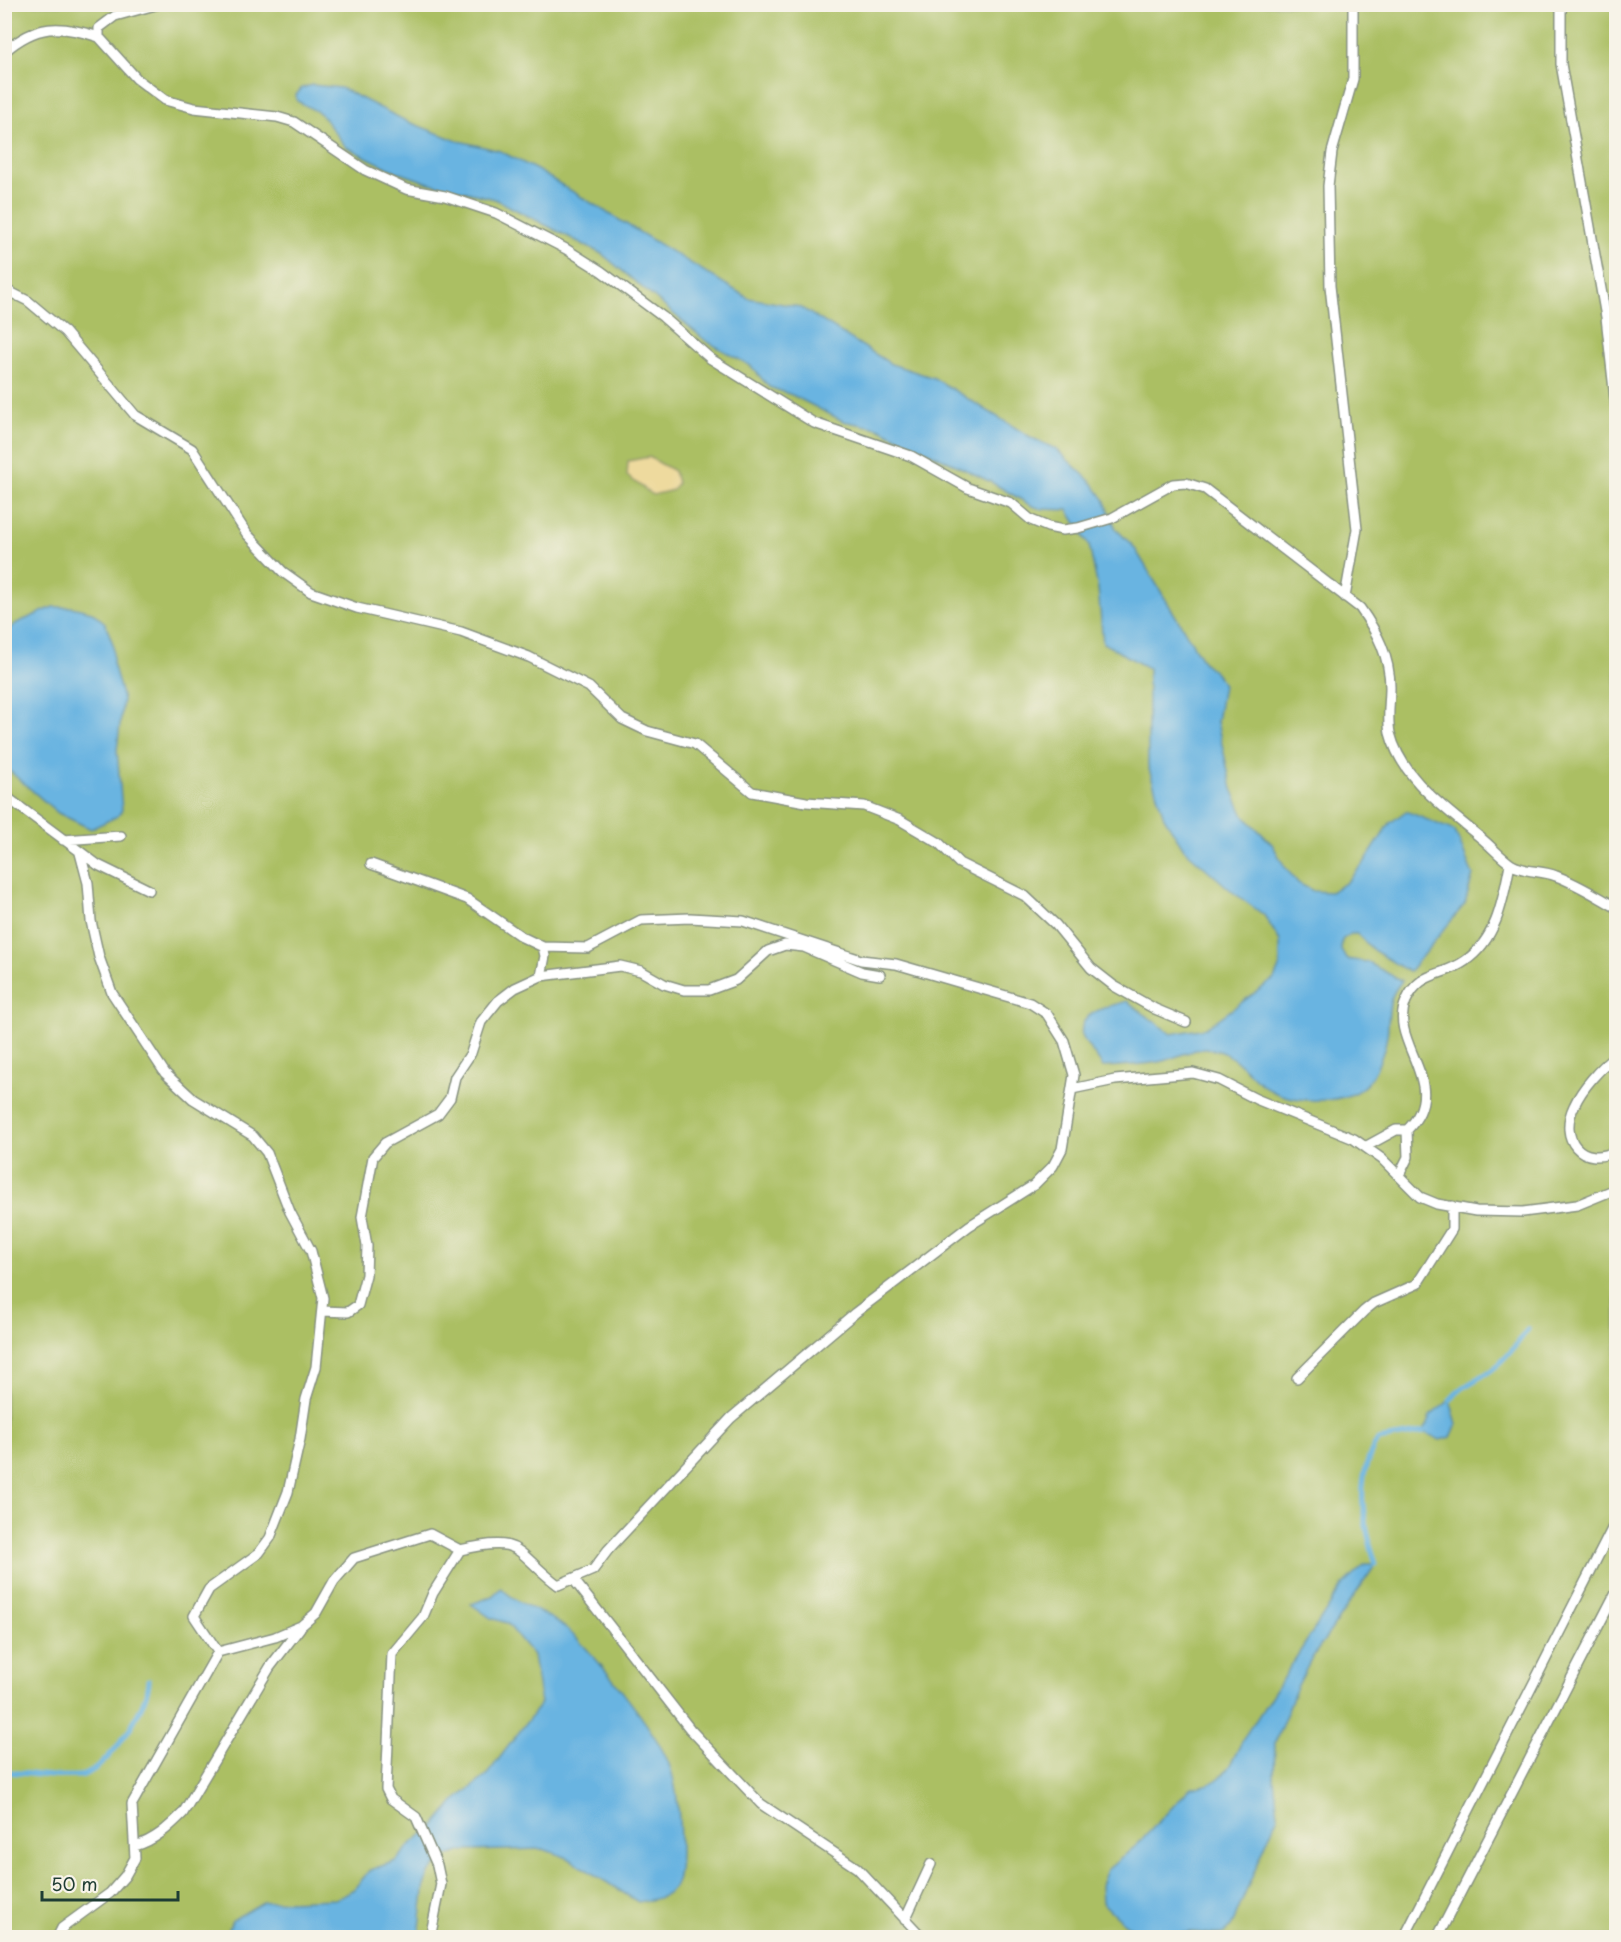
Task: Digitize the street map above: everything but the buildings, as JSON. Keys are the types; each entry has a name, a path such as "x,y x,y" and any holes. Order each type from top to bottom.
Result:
{"lane":[{"path":"99,37 99,28 115,16 159,4"},
{"path":"1345,597 1358,529 1330,286 1328,186 1332,152 1353,79 1353,4"},
{"path":"1561,4 1561,64 1606,316 1617,408"},
{"path":"4,52 21,37 49,28 75,29 99,37 138,79 165,100 194,108 277,117 294,122 365,170 406,189 445,196 496,213 566,249 601,271 663,317 711,359 813,423 911,456 968,488 1011,502 1031,520 1048,527 1063,530 1078,528 1112,518 1173,484 1186,483 1205,489 1359,608 1376,630 1390,673 1390,732 1396,751 1414,778 1428,793 1510,864 1527,872 1553,874 1581,886 1617,907"},
{"path":"4,289 28,301 65,332 135,415 192,449 247,534 283,572 311,592 357,608 461,632 529,657 589,687 622,719 648,731 695,744 752,792 806,802 864,806 900,820 939,843 959,863 1025,896 1056,925 1091,968 1114,986 1155,1009 1186,1022"},
{"path":"4,795 98,865 149,890"},
{"path":"63,840 121,836"},
{"path":"80,853 88,884 91,921 99,957 112,993 132,1027 165,1073 193,1099 253,1136 267,1153 290,1212 310,1251 323,1298 316,1367 306,1399 288,1492 270,1538 259,1552 209,1589 194,1616 218,1652"},
{"path":"135,1846 163,1833 183,1813 270,1667 302,1626 316,1613 334,1581 354,1558 430,1534 460,1550 491,1543 504,1543 529,1557 544,1575 558,1585 593,1570 608,1550 731,1418 855,1313 969,1226 1034,1185 1053,1166 1062,1149 1074,1075 1064,1041 1047,1014 1029,1003 896,964 861,960 743,921 690,918 641,920 588,948 543,947 522,938 467,899 371,864"},
{"path":"1399,1175 1408,1156 1407,1130 1419,1113 1424,1096 1419,1068 1401,1024 1406,1001 1416,984 1464,962 1483,944 1501,910 1510,864"},
{"path":"322,1311 348,1312 358,1305 363,1292 367,1246 362,1216 373,1157 385,1143 438,1114 450,1098 455,1077 471,1053 481,1022 498,1001 515,988 540,976 620,966 641,971 664,984 684,990 709,990 736,980 768,951 785,945 804,947 862,972 880,975"},
{"path":"540,976 545,956 543,947"},
{"path":"1617,1056 1589,1084 1574,1106 1569,1130 1574,1146 1589,1157 1605,1157 1617,1151"},
{"path":"1072,1089 1115,1080 1194,1073 1219,1080 1256,1099 1354,1139 1399,1175 1420,1197 1476,1211 1523,1212 1577,1205 1617,1189"},
{"path":"1365,1147 1396,1130 1407,1130"},
{"path":"1297,1378 1374,1303 1417,1284 1452,1229 1452,1206"},
{"path":"1404,1938 1617,1521"},
{"path":"430,1938 441,1884 437,1865 416,1817 391,1799 386,1789 392,1654 423,1617 433,1593 460,1550"},
{"path":"574,1580 690,1730 761,1804 857,1868 923,1938"},
{"path":"1437,1938 1617,1592"},
{"path":"57,1938 62,1928 110,1893 125,1876 135,1858 132,1804 218,1652 274,1637 302,1626"},
{"path":"905,1920 931,1864"}],"green space":[{"path":"5,5 1616,5 1616,1937 5,1938"}],"sand":[{"path":"649,457 674,471 677,483 673,490 653,495 627,476 628,461"}],"water":[{"path":"312,85 341,88 406,121 455,140 500,151 537,170 748,298 800,307 891,364 934,378 1032,438 1056,449 1093,484 1104,499 1116,529 1134,547 1204,663 1217,674 1223,685 1217,722 1232,789 1244,816 1272,844 1285,867 1298,883 1313,891 1330,892 1346,883 1364,863 1390,823 1406,811 1455,831 1473,875 1465,904 1409,972 1373,950 1357,934 1350,934 1342,940 1341,950 1346,959 1367,962 1402,981 1390,1003 1382,1056 1368,1082 1359,1090 1335,1099 1293,1098 1270,1090 1238,1062 1215,1050 1201,1049 1151,1063 1103,1067 1084,1039 1082,1027 1090,1015 1127,1001 1171,1034 1206,1028 1274,979 1280,965 1280,941 1264,915 1234,893 1184,849 1164,817 1148,766 1148,668 1103,643 1098,588 1089,545 1068,510 1041,509 1030,505 991,482 878,428 843,421 792,395 769,387 751,366 706,341 602,254 495,199 429,183 395,171 346,147 320,113 297,101 296,95 302,88"},
{"path":"53,607 72,607 92,612 105,623 113,644 113,663 123,699 117,750 122,810 118,816 91,829 58,813 5,767 5,632 17,623"},
{"path":"1450,1400 1457,1424 1451,1437 1440,1440 1424,1432 1430,1416"},
{"path":"1365,1564 1376,1564 1312,1658 1296,1689 1275,1743 1274,1779 1278,1815 1234,1922 1226,1932 1221,1934 1193,1932 1161,1937 1143,1934 1128,1925 1102,1902 1101,1885 1107,1870 1138,1844 1191,1787 1205,1785 1224,1773 1248,1731 1342,1586"},
{"path":"501,1588 515,1599 552,1618 587,1649 638,1712 664,1752 673,1777 679,1820 679,1864 673,1889 660,1897 638,1902 568,1858 543,1849 463,1851 444,1857 429,1873 424,1890 419,1937 226,1938 232,1920 263,1902 336,1899 354,1889 370,1870 396,1861 413,1842 436,1824 456,1800 486,1776 541,1703 533,1655 507,1623 491,1618 471,1604 491,1597"}],"waterway":[{"path":"1450,1400 1463,1388 1499,1364 1528,1329"},
{"path":"1376,1564 1367,1533 1363,1501 1365,1470 1370,1455 1378,1440 1424,1432"},
{"path":"4,1772 51,1776 78,1776 89,1773 113,1752 124,1737 142,1705 149,1680"}]}
